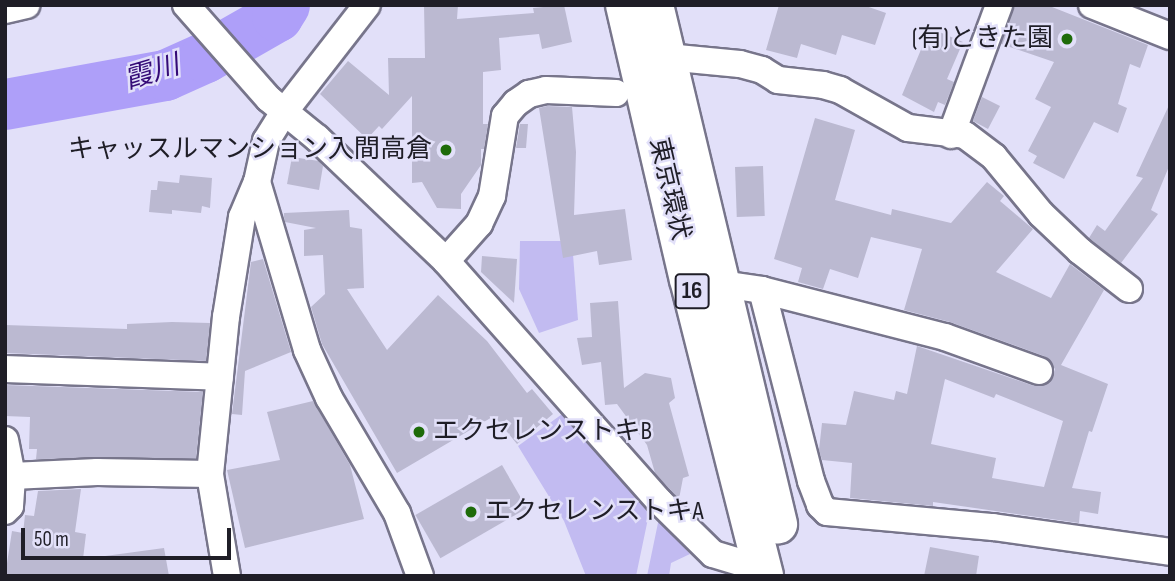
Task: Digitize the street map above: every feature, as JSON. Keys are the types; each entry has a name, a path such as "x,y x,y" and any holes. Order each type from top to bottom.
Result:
{"highway":[{"name":"東京環状","path":"625,5 689,279 772,573"},
{"name":"東京環状","path":"654,5 722,284 772,573"}],"street":[{"path":"5,10 26,5"},
{"path":"186,5 276,106 317,138 446,261 660,502 713,554 772,573"},
{"path":"228,576 210,474 242,217 257,182 276,106 367,5"},
{"path":"951,135 999,5"},
{"path":"1093,5 1170,36"},
{"path":"667,57 740,64 762,70 778,80 823,85 840,90 908,128 965,135 994,157 1041,214 1080,251 1129,289"},
{"path":"446,261 480,224 492,196 505,116 516,103 529,94 546,90 616,93"},
{"path":"257,182 307,351 329,398 397,513 420,576"},
{"path":"722,284 762,290 945,337 1039,371"},
{"path":"762,290 811,481 820,505 827,512 993,527 1170,552"},
{"path":"5,369 220,377"},
{"path":"5,440 12,476 10,506 5,511"},
{"path":"12,476 97,472 210,474"}],"shaded area":[{"path":"520,241 572,241 578,320 539,333 519,289"},
{"path":"565,412 650,509 636,576 586,576 564,521 518,446"},
{"path":"659,518 690,554 671,563 669,576 647,576"}],"building":[{"path":"424,5 458,5 457,19 534,13 533,8 564,5 572,42 542,49 539,34 499,38 501,70 483,72 483,124 488,124 484,149 481,149 481,165 461,194 461,209 437,208 422,182 412,183 412,96 382,129 379,126 367,139 320,94 348,61 389,95 388,58 425,58"},
{"path":"779,5 863,5 886,13 875,45 842,35 836,55 801,44 797,58 766,50"},
{"path":"1014,5 1047,5 1148,45 1140,68 1130,64 1118,104 1127,108 1118,133 1094,122 1064,179 1033,163 1037,156 1028,151 1051,107 1035,99 1054,62 1001,44"},
{"path":"930,28 963,42 947,79 954,82 945,105 938,102 934,112 902,95"},
{"path":"982,97 1000,106 988,129 973,121"},
{"path":"1170,103 1170,164 1151,210 1158,214 1121,263 1089,238 1097,225 1105,231 1143,178 1136,176"},
{"path":"572,107 576,152 574,215 625,209 632,260 599,265 597,251 563,258 539,108"},
{"path":"815,118 855,130 835,200 891,215 892,209 951,223 987,182 1004,196 1000,201 1033,229 996,272 1051,298 1070,264 1104,290 1061,365 1108,384 1092,432 1089,431 1072,488 1101,492 1098,514 1080,511 1079,523 933,502 933,506 850,498 852,463 822,460 819,450 822,423 846,425 854,391 894,400 896,391 907,394 917,346 1034,386 1050,383 1055,369 1044,356 950,322 904,310 922,249 871,237 858,278 830,269 823,289 798,282 802,268 774,259","holes":["945,379 994,398 996,394 1063,421 1044,487 992,478 996,458 931,444"]},
{"path":"520,124 528,124 526,148 516,148"},
{"path":"292,157 319,161 323,166 319,190 287,184"},
{"path":"763,166 765,216 737,217 735,167"},
{"path":"180,175 212,178 210,208 202,206 201,213 172,210 172,214 149,212 151,190 157,190 158,181 179,183"},
{"path":"349,210 350,227 362,229 364,288 347,289 387,350 438,295 487,341 527,393 532,389 553,414 517,444 494,416 397,473 322,344 311,307 325,294 323,255 304,256 304,230 316,228 285,222 284,217 284,213"},
{"path":"482,256 517,259 514,303 481,272"},
{"path":"263,259 291,352 245,371 242,415 232,414 251,262"},
{"path":"618,301 624,388 645,373 671,378 675,398 669,403 689,476 683,478 679,499 655,473 647,445 617,404 605,405 601,362 582,365 577,338 592,337 590,303"},
{"path":"210,323 206,361 5,353 5,325 127,329 127,324"},
{"path":"5,385 203,392 196,458 36,459 37,449 29,449 30,417 5,416"},
{"path":"313,401 350,465 364,519 245,548 227,470 280,460 267,412"},
{"name":"エクセレンストキA","path":"502,465 527,508 440,558 415,515"},
{"path":"81,489 75,532 86,534 83,559 164,548 169,576 5,576 12,531 23,533 25,515 34,516 38,491"},
{"path":"930,547 979,556 976,576 924,576"}],"waterway":[{"name":"霞川","path":"5,104 165,75 205,57 277,16 284,5"}],"place":[{"name":"(有)ときた園","path":"1067,39"},
{"name":"キャッスルマンション入間高倉","path":"446,150"},
{"name":"エクセレンストキB","path":"419,432"},
{"name":"エクセレンストキA","path":"471,512"}]}
